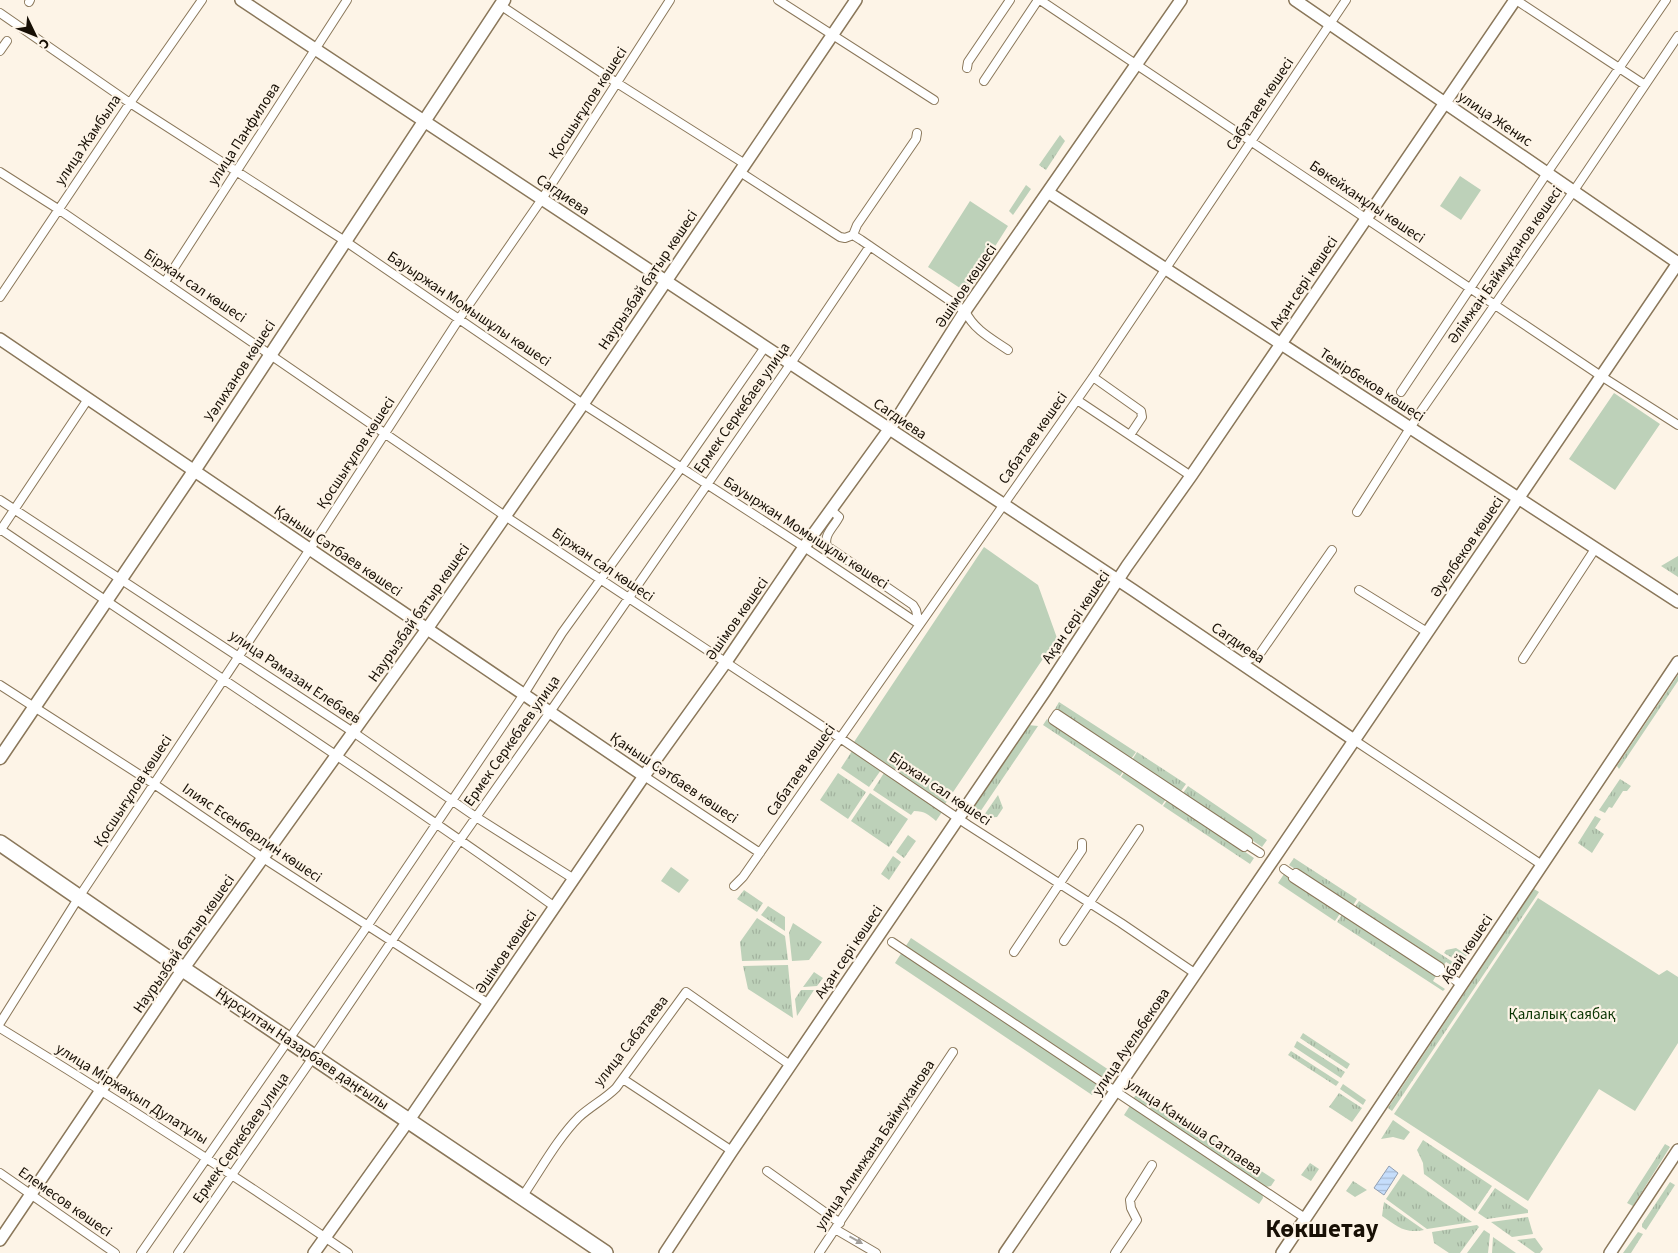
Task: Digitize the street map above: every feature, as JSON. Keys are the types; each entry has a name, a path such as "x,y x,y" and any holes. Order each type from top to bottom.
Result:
{"highway":[{"name":"Нұрсұлтан Назарбаев даңғылы","path":"0,843 183,969 606,1253"}],"main road":[{"name":"Уәлиханов көшесі","path":"0,758 194,471 502,3"}],"street":[{"name":"улица Жамбыла","path":"0,297 130,102 202,0"},
{"name":"Сагдиева","path":"241,0 1118,580 1542,865"},
{"name":"улица Панфилова","path":"164,282 347,0"},
{"name":"Қосшығұлов көшесі","path":"0,1023 154,784 310,549 459,319 542,199 670,0"},
{"path":"778,0 934,100"},
{"name":"Наурызбай батыр көшесі","path":"0,1240 183,969 427,629 583,404 856,0"},
{"path":"967,68 968,62 1010,0"},
{"path":"984,81 1039,0"},
{"name":"Бөкейханұлы көшесі","path":"1039,0 1601,376 1678,425"},
{"name":"Әшімов көшесі","path":"314,1253 409,1120 644,776 889,430 966,312 1181,0"},
{"name":"улица Женис","path":"1295,0 1678,263"},
{"name":"Сабатаев көшесі","path":"734,886 760,853 1003,504 1078,400 1346,0"},
{"path":"1515,0 1645,86"},
{"name":"Ақан сері көшесі","path":"665,1253 1118,580 1515,0"},
{"name":"Әлімжан Баймұқанов көшесі","path":"1401,392 1547,173 1666,0"},
{"path":"502,3 743,168 840,237 845,238 853,235 857,225 916,139 917,133"},
{"name":"Бауыржан Момышұлы көшесі","path":"2,15 130,102 345,241 583,404 919,624"},
{"name":"Әлімжан Баймұқанов көшесі","path":"1357,512 1419,414 1573,192 1678,36"},
{"path":"0,51 7,41"},
{"name":"Біржан сал көшесі","path":"0,172 58,209 271,354 505,516 1196,974"},
{"name":"Темірбеков көшесі","path":"1049,193 1678,602"},
{"path":"853,235 966,312 976,328 1008,350"},
{"name":"Ермек Серкебаев улица","path":"178,1253 870,246"},
{"name":"Әуелбеков көшесі","path":"1281,847 1678,263"},
{"name":"Қаныш Сәтбаев көшесі","path":"0,339 760,853"},
{"name":"Ермек Серкебаев улица","path":"141,1253 368,926 524,694 562,633 602,580 765,347"},
{"path":"1093,377 1141,411 1142,417 1130,435"},
{"path":"88,399 0,530 437,824 555,907"},
{"path":"1078,400 1191,476"},
{"name":"улица Рамазан Елебаев","path":"0,500 239,656 476,817 574,879"},
{"path":"831,510 839,517 826,536 827,546 913,605 919,624"},
{"path":"1523,659 1596,548"},
{"path":"1240,663 1259,655 1332,550"},
{"path":"1359,590 1427,632"},
{"name":"Абай көшесі","path":"1282,1253 1678,662"},
{"name":"Ілияс Есенберлин көшесі","path":"0,685 489,1004"},
{"path":"1052,715 1053,720 1070,727 1231,833 1244,847 1246,844 1260,853"},
{"path":"1064,941 1140,829"},
{"path":"1014,952 1082,850 1082,843"},
{"name":"улица Ауельбекова","path":"1005,1253 1117,1092 1281,847"},
{"path":"1284,869 1294,876 1293,878 1346,909 1437,972 1439,969 1462,984"},
{"name":"улица Каныша Сатпаева","path":"892,942 1305,1218"},
{"name":"улица Сабатаева","path":"522,1197 569,1129 588,1110 608,1096 623,1079 686,992 790,1065"},
{"name":"улица Міржақып Дулатұлы","path":"0,1028 102,1090 348,1253"},
{"name":"улица Алимжана Баймуканова","path":"819,1253 953,1052"},
{"path":"623,1079 732,1151"},
{"path":"1610,1253 1678,1150"},
{"path":"1115,1253 1137,1220 1130,1208 1130,1200 1152,1165"},
{"path":"768,1171 837,1226 876,1253"},
{"name":"Елемесов көшесі","path":"0,1173 115,1253"}],"green space":[{"path":"1060,135 1065,141 1046,170 1039,165"},
{"path":"1460,176 1481,190 1461,220 1440,206"},
{"path":"1026,185 1031,189 1013,215 1009,211"},
{"path":"970,201 1008,226 966,292 928,267"},
{"path":"1614,393 1660,424 1615,490 1569,459"},
{"path":"984,547 1038,585 1057,638 945,804 854,742"},
{"path":"1678,556 1678,577 1661,566"},
{"path":"1678,675 1678,681 1619,769 1617,766"},
{"path":"1059,702 1136,752 1131,759 1055,709"},
{"path":"1047,719 1124,770 1120,776 1043,725"},
{"path":"1028,725 1038,726 978,815 971,809"},
{"path":"852,751 881,770 869,787 841,768"},
{"path":"1137,752 1186,784 1181,791 1132,760"},
{"path":"1125,771 1166,799 1162,805 1121,777"},
{"path":"838,773 866,792 848,819 820,800"},
{"path":"884,773 942,812 936,821 929,815 921,812 914,811 911,815 873,790"},
{"path":"1620,779 1631,786 1627,791 1623,791 1612,808 1609,807 1605,813 1599,810"},
{"path":"1188,786 1267,840 1262,847 1183,793"},
{"path":"870,793 908,819 889,847 851,821"},
{"path":"998,795 1003,808 997,817 982,818"},
{"path":"1168,799 1254,858 1250,864 1163,806"},
{"path":"1595,816 1601,819 1595,828 1604,834 1592,853 1578,843"},
{"path":"908,835 916,841 904,858 896,852"},
{"path":"893,856 901,862 889,880 881,874"},
{"path":"1294,858 1357,899 1352,907 1289,865"},
{"path":"671,867 689,880 679,893 661,881"},
{"path":"1284,874 1341,912 1335,921 1278,883"},
{"path":"1534,889 1539,892 1392,1111 1388,1108"},
{"path":"744,890 763,903 757,912 737,899"},
{"name":"Қалалық саябақ","path":"1538,898 1659,975 1667,970 1678,977 1678,1043 1635,1111 1599,1089 1528,1201 1394,1114"},
{"path":"1359,901 1459,966 1457,969 1446,962 1443,966 1354,908"},
{"path":"768,906 785,917 785,931 761,915"},
{"path":"1343,913 1437,974 1433,981 1445,989 1443,991 1337,922"},
{"path":"757,918 785,936 788,960 742,961 740,942"},
{"path":"793,923 822,942 809,960 792,961 789,933"},
{"path":"911,938 1109,1070 1092,1095 895,963"},
{"path":"1456,948 1467,955 1461,963 1444,953 1446,950"},
{"path":"788,965 793,1018 748,989 743,966"},
{"path":"814,972 823,978 817,986 803,987"},
{"path":"801,990 814,990 797,1016 795,999"},
{"path":"1303,1033 1350,1064 1347,1069 1300,1038"},
{"path":"1297,1041 1345,1072 1341,1078 1294,1047"},
{"path":"1291,1051 1339,1082 1336,1086 1288,1055"},
{"path":"1343,1084 1366,1100 1363,1105 1340,1089"},
{"path":"1139,1091 1275,1180 1271,1186 1265,1187 1132,1100"},
{"path":"1339,1093 1362,1108 1352,1122 1329,1107"},
{"path":"1131,1104 1262,1191 1263,1198 1259,1204 1124,1115"},
{"path":"1393,1120 1410,1132 1404,1140 1393,1137 1381,1139"},
{"path":"1423,1140 1492,1186 1475,1211 1424,1174 1423,1163 1417,1150"},
{"path":"1665,1144 1670,1147 1633,1206 1627,1203"},
{"path":"1310,1163 1319,1169 1311,1181 1301,1175"},
{"path":"1403,1174 1472,1222 1427,1229 1386,1199"},
{"path":"1353,1181 1367,1190 1355,1197 1346,1191"},
{"path":"1670,1182 1675,1185 1646,1230 1642,1227 1642,1224"},
{"path":"1495,1188 1528,1210 1528,1213 1487,1219 1478,1213"},
{"path":"1384,1202 1424,1230 1406,1230 1382,1216"},
{"path":"1528,1217 1533,1234 1512,1237 1491,1222"},
{"path":"1477,1225 1479,1227 1460,1253 1449,1253 1434,1243 1432,1232"},
{"path":"1484,1230 1490,1234 1488,1253 1467,1253"},
{"path":"1638,1232 1643,1234 1631,1253 1623,1253"},
{"path":"1493,1237 1516,1253 1492,1253"},
{"path":"1535,1238 1543,1249 1540,1253 1535,1253 1517,1240"}],"water":[{"path":"1389,1166 1398,1173 1384,1195 1374,1188"}],"district":[{"name":"Көкшетау","path":"1322,1229"}]}
